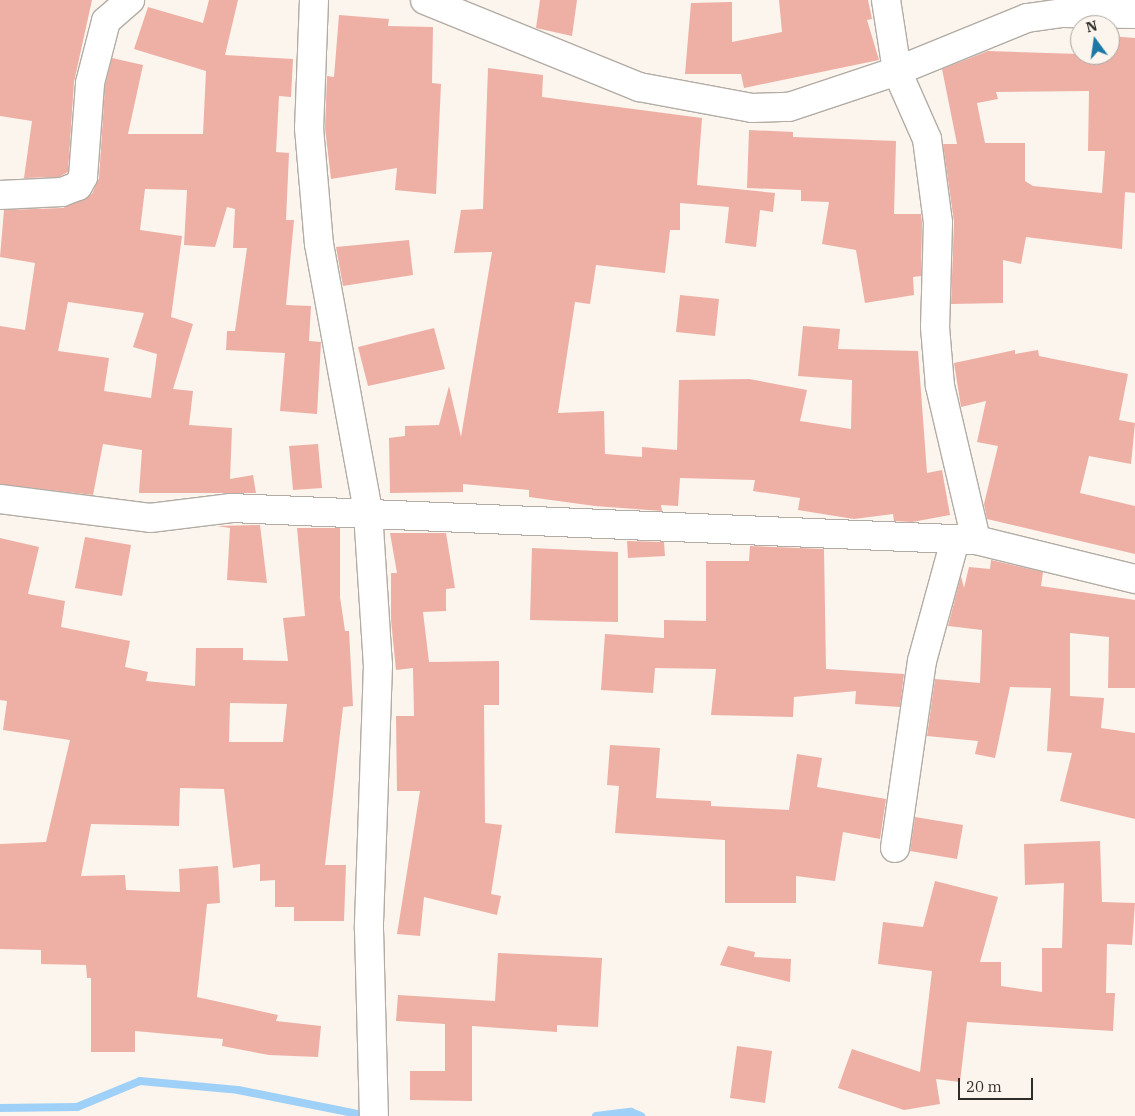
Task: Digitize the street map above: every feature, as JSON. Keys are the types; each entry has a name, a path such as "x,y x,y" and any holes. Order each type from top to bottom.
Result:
{"street":[{"path":"0,195 62,192 78,186 83,177 90,83 106,21 130,0"},
{"path":"314,0 309,128 319,244 368,512 378,665 369,930 374,1116"},
{"path":"425,0 639,87 752,108 789,107 897,71 1027,18 1062,13 1135,14"},
{"path":"886,0 897,71 928,140 938,222 935,327 940,386 966,540 922,661 895,848"},
{"path":"0,499 150,518 231,508 368,512 966,540 1135,579"}],"building":[{"path":"0,0 92,0 74,82 68,172 59,177 24,178 32,121 0,116"},
{"path":"209,0 238,0 225,55 293,59 291,97 279,96 276,152 289,153 286,220 294,220 286,305 311,306 309,341 321,342 317,414 280,411 285,353 226,350 227,331 235,331 247,248 233,248 235,209 227,207 215,247 184,245 187,190 145,189 140,230 182,236 171,317 193,324 173,389 193,391 189,425 232,428 230,479 253,475 256,493 139,493 142,450 103,444 93,495 0,484 0,326 25,330 35,263 0,257 4,210 63,208 92,194 99,178 105,86 112,58 143,65 128,134 203,134 206,71 134,49 148,7 203,23","holes":["68,302 144,313 133,347 157,354 151,398 104,391 109,358 58,351"]},
{"path":"540,0 577,0 572,36 536,28"},
{"path":"779,0 868,0 872,19 867,20 879,60 744,88 741,74 685,74 691,3 732,2 732,42 782,32"},
{"path":"339,15 389,19 388,26 433,27 432,83 441,84 436,194 395,190 397,168 331,179 325,128 327,76 334,77"},
{"path":"1120,37 1135,38 1135,193 1125,192 1122,249 1026,237 1021,264 1003,260 1003,303 951,304 954,222 943,144 957,144 942,69 988,51 1070,54 1070,65 1120,65","holes":["1089,91 1088,151 1105,151 1102,193 1033,186 1025,181 1025,143 985,143 977,103 998,99 996,92"]},
{"path":"488,68 543,75 542,97 702,118 697,185 775,193 773,212 760,210 756,247 725,243 729,207 680,203 680,230 670,230 665,273 596,265 590,304 575,302 558,413 604,411 605,454 642,457 642,447 677,450 679,380 749,379 807,390 800,421 851,429 852,380 798,376 803,326 840,329 838,349 918,351 927,473 942,470 950,515 912,522 894,521 893,514 854,519 798,510 800,498 753,491 755,480 680,478 678,506 661,505 662,511 595,506 529,497 529,490 463,484 463,492 390,493 389,438 405,436 405,426 439,425 449,386 461,437 492,252 454,253 461,210 483,209"},
{"path":"749,130 793,132 793,137 896,141 894,214 921,214 921,276 913,277 914,295 865,303 856,250 822,244 829,202 801,201 801,190 747,188"},
{"path":"409,240 413,275 343,286 336,247"},
{"path":"680,295 719,299 715,336 676,332"},
{"path":"434,328 445,369 368,386 358,347"},
{"path":"1015,350 1015,354 1038,350 1039,356 1128,374 1119,420 1135,423 1131,464 1089,456 1080,493 1135,506 1135,554 987,519 984,504 998,446 977,442 986,401 961,407 954,363"},
{"path":"318,444 322,488 293,490 289,446"},
{"path":"260,525 267,583 227,580 230,528 217,526"},
{"path":"297,528 340,528 340,597 345,631 349,631 353,706 343,707 325,865 346,865 344,921 294,921 294,907 275,907 275,880 260,881 260,864 233,868 224,789 180,788 179,826 91,824 81,876 125,875 126,890 180,892 179,869 218,866 220,903 207,904 197,997 278,1015 276,1021 321,1026 318,1057 269,1055 222,1046 223,1039 135,1031 135,1052 91,1052 91,978 87,978 86,965 41,964 41,950 0,949 0,844 46,842 70,740 3,730 7,701 0,700 0,538 39,547 28,594 65,601 61,627 130,641 125,667 148,672 146,681 195,686 196,648 243,648 243,660 288,661 283,618 305,616","holes":["230,703 287,704 283,742 229,742"]},
{"path":"390,533 446,533 455,588 446,589 446,611 423,612 429,662 499,661 499,705 484,705 485,823 502,825 491,894 501,896 497,915 424,897 420,936 397,934 420,791 397,791 396,716 414,716 413,668 396,670 391,620 391,573 397,573"},
{"path":"85,537 131,545 122,596 75,588"},
{"path":"627,541 664,542 665,556 628,558"},
{"path":"750,546 824,549 826,669 904,674 900,707 855,704 856,691 794,697 793,717 711,715 716,669 655,668 653,693 601,690 605,634 664,638 664,620 706,621 706,561 749,561"},
{"path":"532,548 618,552 618,622 530,620"},
{"path":"991,560 1043,572 1041,586 1135,600 1135,688 1108,688 1109,637 1070,633 1070,696 1104,698 1101,728 1135,733 1135,819 1060,801 1072,753 1047,751 1051,688 1010,687 995,758 975,754 978,741 927,736 935,679 980,683 982,630 948,626 961,576 964,588 969,567 990,569"},
{"path":"610,745 660,748 656,798 711,801 711,806 789,810 797,754 822,758 817,787 886,799 880,839 843,832 835,881 796,876 796,903 725,903 725,840 615,833 619,786 607,785"},
{"path":"915,817 963,825 957,859 910,851"},
{"path":"1100,841 1102,902 1135,903 1132,945 1107,944 1106,993 1115,993 1113,1031 967,1022 960,1082 936,1079 940,1104 904,1110 838,1088 852,1049 920,1072 932,971 878,964 883,922 923,927 935,881 998,897 980,962 1001,962 1001,986 1042,992 1042,948 1062,948 1064,883 1025,885 1024,844"},
{"path":"728,946 755,952 754,957 791,959 790,982 720,965"},
{"path":"498,953 602,958 598,1027 557,1025 557,1032 472,1026 472,1101 410,1100 410,1071 445,1071 445,1024 396,1021 398,995 495,1001"},
{"path":"737,1046 772,1051 765,1103 730,1098"}],"waterway":[{"path":"0,1108 77,1107 140,1081 238,1090 368,1116"},
{"path":"596,1116 631,1112 641,1116"}]}
